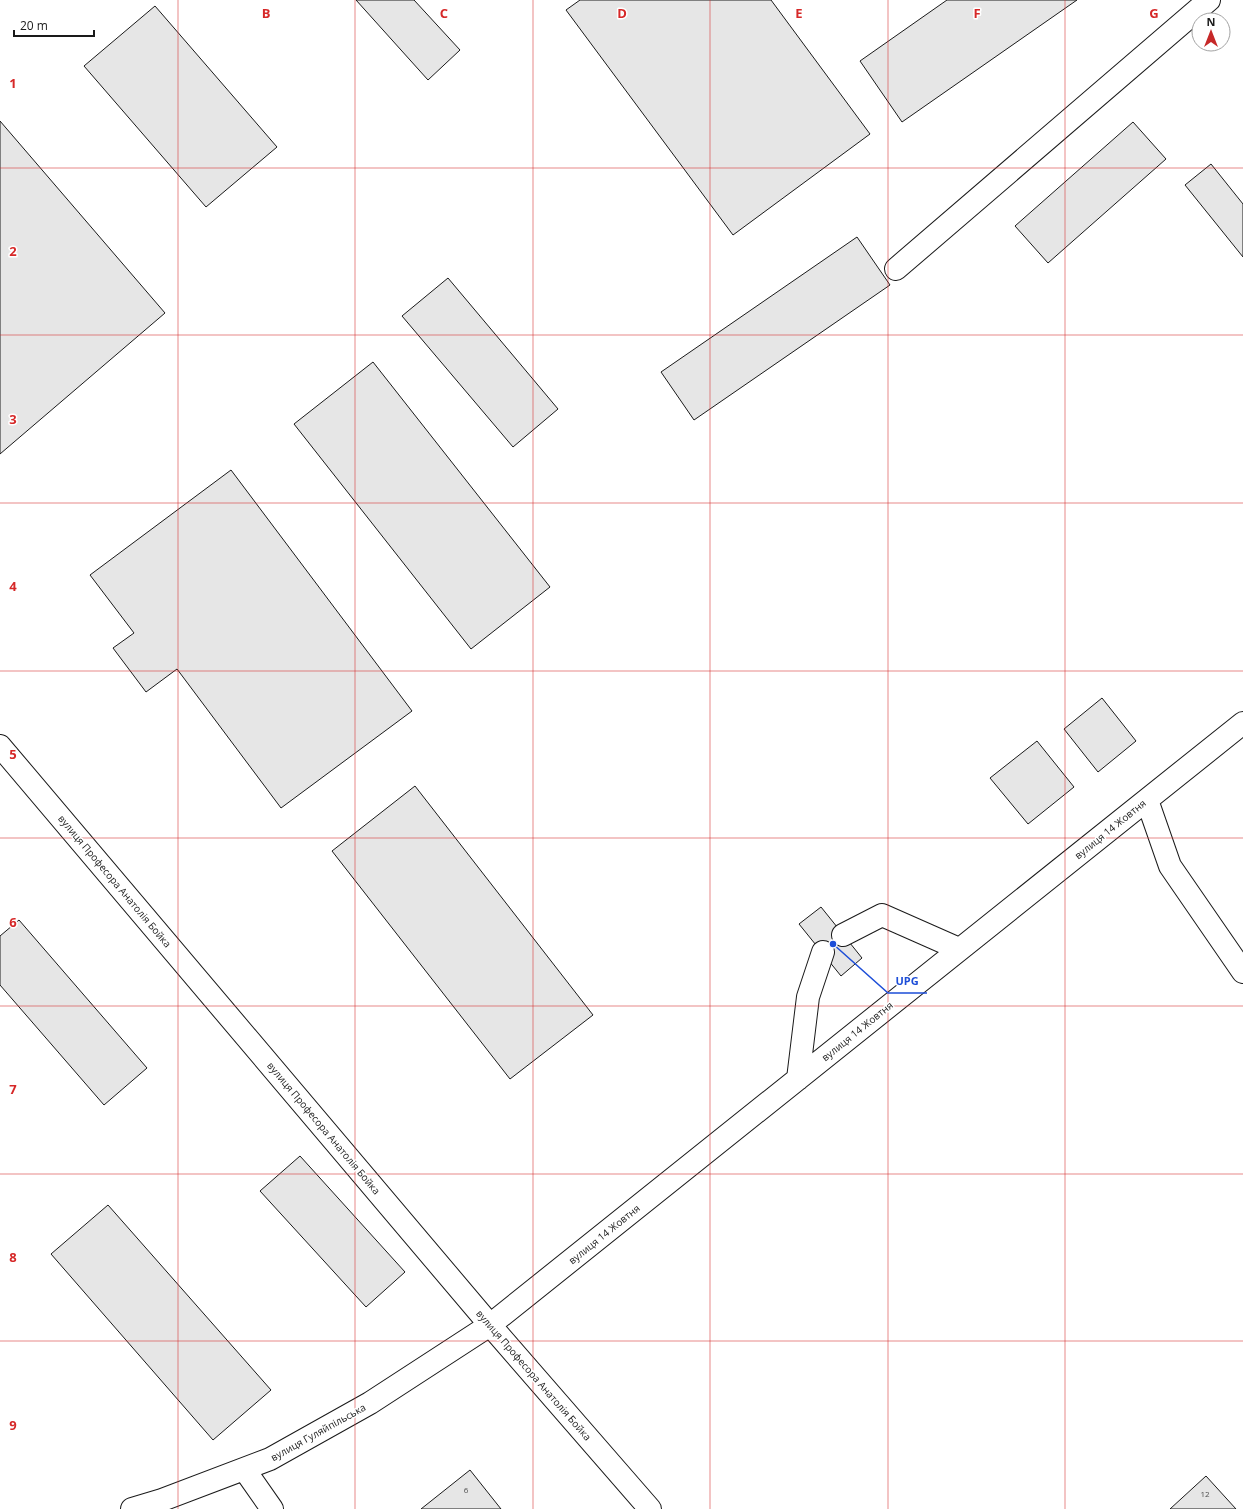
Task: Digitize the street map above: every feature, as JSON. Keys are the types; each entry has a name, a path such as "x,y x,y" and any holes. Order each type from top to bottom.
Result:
{"street":[{"path":"896,269 1209,0"},
{"name":"вулиця 14 Жовтня","path":"490,1325 1243,723"},
{"name":"вулиця Професора Анатолія Бойка","path":"0,746 490,1325 650,1509"},
{"path":"1147,800 1170,866 1243,972"},
{"path":"843,935 882,915 960,950"},
{"path":"798,1080 808,997 823,952"},
{"name":"вулиця Гуляйпільська","path":"132,1509 162,1500 270,1459 370,1403 490,1325"},
{"path":"244,1469 272,1509"}],"building":[{"path":"356,0 414,0 460,50 428,80"},
{"path":"580,0 771,0 870,134 733,235 566,10"},
{"path":"947,0 1077,0 902,122 860,61"},
{"path":"155,6 277,147 206,207 84,66"},
{"path":"0,121 165,313 0,454"},
{"path":"1133,122 1166,159 1048,263 1015,226"},
{"path":"1211,164 1243,204 1243,257 1185,185"},
{"path":"857,237 890,285 694,420 661,372"},
{"path":"448,278 558,409 513,447 402,316"},
{"path":"373,362 550,587 471,649 294,424"},
{"path":"231,470 412,711 281,808 177,669 146,692 113,648 134,633 90,575"},
{"path":"1102,698 1136,741 1098,772 1064,729"},
{"path":"1037,741 1074,787 1028,824 990,778"},
{"path":"415,786 593,1015 510,1079 332,851"},
{"path":"821,907 862,958 841,976 799,924"},
{"path":"19,920 147,1068 104,1105 0,985 0,936"},
{"path":"300,1156 405,1272 366,1307 260,1191"},
{"path":"108,1205 271,1390 213,1440 51,1254"},
{"path":"470,1470 501,1509 421,1509"},
{"path":"1206,1476 1236,1509 1170,1509"}],"place":[{"name":"UPG","path":"833,944"}]}
